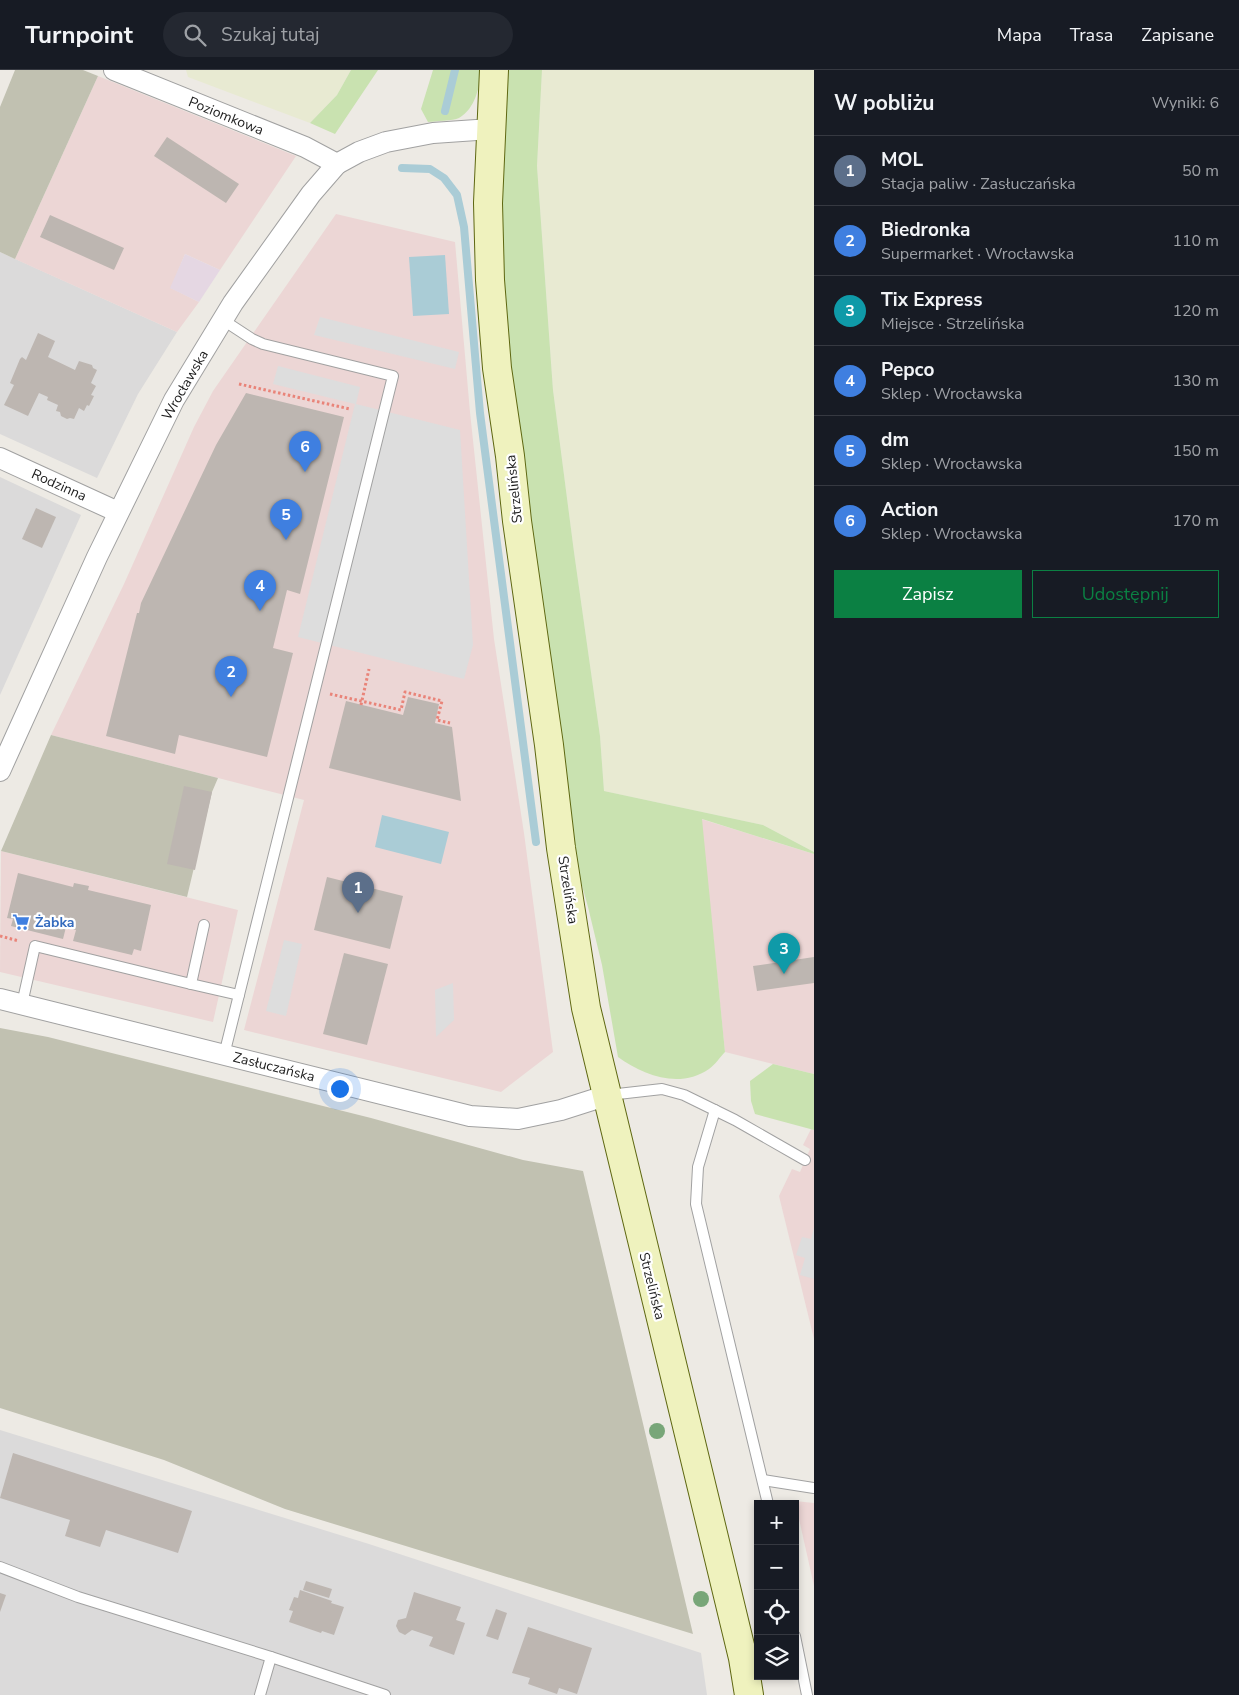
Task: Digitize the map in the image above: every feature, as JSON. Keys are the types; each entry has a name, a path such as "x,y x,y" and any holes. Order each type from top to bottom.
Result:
{"main road":[{"name":"Strzelińska","path":"494,70 488,203 490,280 497,368 549,745 561,848 586,1008 592,1040 608,1096 743,1658 749,1695"}],"street":[{"name":"Poziomkowa","path":"114,70 304,147 337,164"},
{"name":"Wrocławska","path":"0,771 118,512 174,400 223,320 311,194 337,164 359,152 386,142 433,133 491,129"},
{"name":"Rodzinna","path":"0,458 118,512"},
{"name":"Zasłuczańska","path":"0,999 470,1116 518,1120 608,1096"}],"lane":[{"path":"223,320 263,344 393,376 224,1055"},
{"path":"191,984 204,925"},
{"path":"22,1004 35,946 239,995"},
{"path":"608,1096 662,1089 684,1095 805,1160"},
{"path":"715,1110 698,1167 696,1204 767,1500"},
{"path":"763,1480 814,1488"},
{"path":"0,1567 78,1598 271,1657 385,1695"},
{"path":"799,1656 807,1695"},
{"path":"260,1695 271,1657"}],"path":[{"path":"239,384 350,409"},
{"path":"361,703 369,669"},
{"path":"315,690 361,703 401,710 405,692 442,701 438,720 450,723"}],"shaded area":[{"path":"15,70 83,70 98,76 15,259 0,252 0,107"},
{"path":"186,70 351,70 337,95 310,123 188,77"},
{"path":"542,70 814,70 814,852 763,825 604,791 600,736 553,390 537,166"},
{"path":"98,76 296,156 220,270 185,254 171,288 199,302 177,332 15,259"},
{"path":"336,214 455,242 470,412 494,639 524,833 553,1052 501,1092 244,1030 304,800 51,735 124,584 194,427 213,391"},
{"path":"0,252 177,332 138,394 97,478 0,434"},
{"path":"185,254 220,270 199,302 170,288"},
{"path":"320,317 459,352 455,369 314,335"},
{"path":"278,366 360,387 356,404 460,430 473,645 464,679 298,637 355,404 273,384"},
{"path":"0,477 81,515 0,695"},
{"path":"51,735 218,778 212,792 187,897 1,851"},
{"path":"701,819 814,854 814,1074 725,1052"},
{"path":"1,851 238,910 213,1022 0,972"},
{"path":"284,940 302,944 286,1016 266,1011"},
{"path":"453,983 454,1020 436,1037 435,990"},
{"path":"0,1028 48,1037 371,1118 523,1160 583,1171 693,1634 285,1509 164,1460 0,1408"},
{"path":"811,1129 814,1130 814,1339 779,1196 792,1169 800,1172 810,1149 803,1145"},
{"path":"814,1228 814,1279 800,1275 805,1258 796,1255 802,1237 811,1239"},
{"path":"0,1430 369,1544 701,1653 707,1695 0,1695"},
{"path":"799,1501 814,1503 814,1586 799,1519"}],"green space":[{"path":"351,70 378,70 335,134 310,123 337,95"},
{"path":"433,70 482,70 473,103 465,114 459,118 428,122 421,109"},
{"path":"508,70 542,70 537,166 553,390 600,736 604,791 763,825 814,852 814,854 702,819 725,1052 709,1069 698,1075 686,1078 662,1078 639,1070 618,1057 602,965 571,846 516,428 499,261"},
{"path":"773,1064 814,1074 814,1130 755,1114 751,1101 750,1081"}],"water":[{"path":"445,255 449,314 413,316 409,257"},
{"path":"382,815 449,832 441,864 375,847"}],"building":[{"path":"167,137 239,184 226,203 154,156"},
{"path":"50,215 124,248 114,270 40,237"},
{"path":"38,333 55,341 48,357 75,370 79,361 92,365 97,370 91,383 96,386 91,395 94,396 84,411 79,408 74,419 67,419 61,416 60,412 56,411 58,405 47,400 48,397 39,393 28,416 4,405 14,385 10,383 20,359 22,357 26,360"},
{"path":"246,393 344,417 300,594 287,590 273,648 293,653 267,757 179,735 175,754 106,736 141,603 216,445"},
{"path":"36,508 56,517 42,548 22,539"},
{"path":"408,697 439,704 435,723 452,727 461,801 329,768 346,701 403,715"},
{"path":"184,786 212,792 195,870 167,864"},
{"path":"18,873 73,887 74,883 89,886 88,890 151,905 141,951 134,949 132,955 73,941 76,930 66,927 63,939 11,926 13,919 7,918"},
{"path":"327,877 403,896 390,949 314,930"},
{"path":"344,953 388,964 367,1045 323,1034"},
{"path":"814,957 814,983 757,991 753,966"},
{"path":"13,1453 192,1511 178,1553 106,1530 100,1547 65,1536 70,1520 0,1498"},
{"path":"306,1581 332,1589 329,1598 303,1590"},
{"path":"300,1590 344,1607 334,1635 322,1631 321,1633 289,1622 293,1611 289,1610 294,1597 298,1598"},
{"path":"414,1592 461,1607 456,1620 465,1623 454,1655 429,1646 433,1637 412,1630 405,1635 399,1632 396,1626 398,1620 406,1618"},
{"path":"0,1593 6,1595 0,1612"},
{"path":"496,1609 507,1613 498,1640 486,1636"},
{"path":"528,1627 592,1648 577,1694 559,1688 557,1694 528,1684 530,1678 512,1673"}],"waterway":[{"path":"445,111 455,70"},
{"path":"402,168 430,169 444,178 457,195 464,227 480,413 536,842"}],"place":[{"name":"Action","path":"305,472"},
{"name":"dm","path":"286,540"},
{"name":"Pepco","path":"260,611"},
{"name":"Biedronka","path":"231,697"},
{"name":"MOL","path":"358,913"},
{"name":"Żabka","path":"21,922"},
{"name":"Tix Express","path":"784,974"}]}
